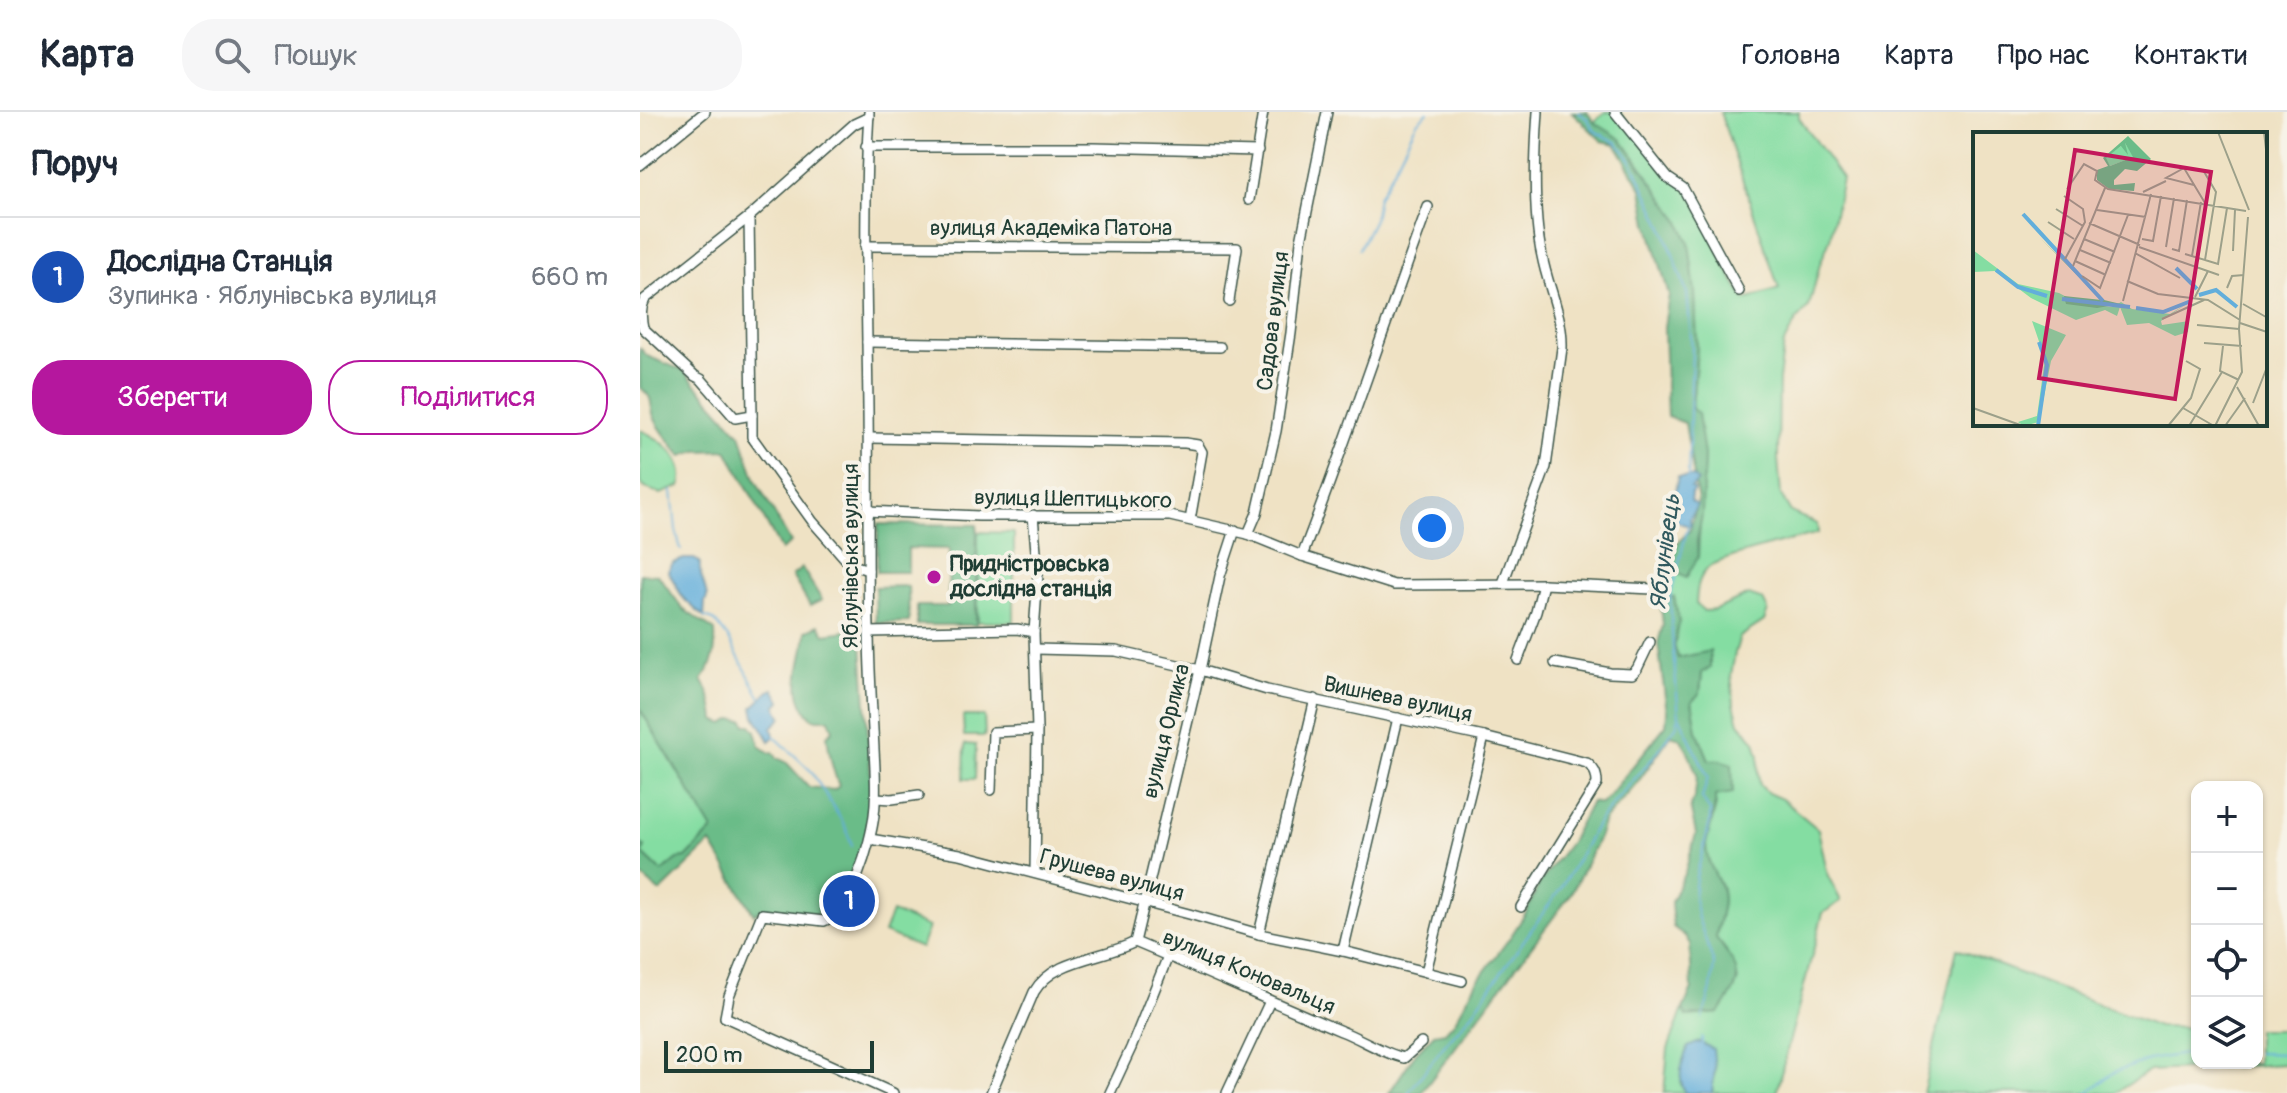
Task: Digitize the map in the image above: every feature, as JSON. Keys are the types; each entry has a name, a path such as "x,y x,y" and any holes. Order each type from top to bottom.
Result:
{"street":[{"path":"640,165 705,112"},
{"path":"1249,200 1263,112"},
{"name":"Садова вулиця","path":"1248,534 1257,513 1276,431 1301,241 1327,112"},
{"path":"1503,583 1546,467 1562,348 1558,309 1542,257 1538,224 1538,112"},
{"path":"1615,112 1668,178 1683,188 1739,291"},
{"path":"752,415 735,418 701,379 643,328 642,305 645,299 749,217 854,124 869,115"},
{"name":"Яблунівська вулиця","path":"869,115 865,246 869,438 867,511 876,798 870,839 843,906 830,919 824,921 762,914 729,996 725,1017 893,1093"},
{"path":"866,147 1258,151"},
{"path":"1302,556 1428,207"},
{"path":"749,217 752,437 813,522 850,564 868,570"},
{"name":"вулиця Академіка Патона","path":"865,246 1237,248 1229,301"},
{"path":"867,342 1220,347"},
{"path":"869,438 1198,445 1202,452 1190,520"},
{"name":"вулиця Шептицького","path":"867,511 979,516 1170,516 1248,534 1302,556 1394,585 1503,583 1653,589"},
{"path":"1033,515 1038,575 1034,632 1037,730 1035,873"},
{"name":"вулиця Орлика","path":"1135,942 1220,576 1235,530"},
{"path":"1518,660 1543,584"},
{"path":"869,632 1017,629 1034,632"},
{"path":"1555,663 1632,674 1650,642"},
{"name":"Вишнева вулиця","path":"1035,649 1116,651 1200,670 1267,690 1484,737 1587,763 1597,775 1597,784 1521,907"},
{"path":"1259,934 1315,699"},
{"path":"1343,951 1398,718"},
{"path":"991,790 993,732 1037,730"},
{"path":"1426,972 1484,737"},
{"path":"876,798 919,795"},
{"name":"Грушева вулиця","path":"870,839 960,854 1259,934 1462,981"},
{"name":"вулиця Коновальця","path":"991,1093 1034,992 1044,977 1061,967 1135,942 1392,1055 1404,1058 1421,1043"},
{"path":"1110,1093 1168,956"},
{"path":"1227,1093 1270,1001"}],"green space":[{"path":"1572,112 1587,112 1594,122 1621,139 1679,220 1689,243 1697,348 1692,409 1698,413 1704,455 1698,557 1686,578 1671,570 1676,545 1690,530 1698,502 1685,423 1667,417 1664,327 1669,295 1648,223 1642,189 1616,144 1602,141"},
{"path":"1605,112 1619,112 1668,175 1690,190 1745,300 1779,289 1720,112 1799,112 1799,118 1842,179 1830,239 1809,307 1796,321 1784,343 1779,379 1781,495 1791,512 1817,524 1818,533 1715,564 1702,576 1696,599 1696,604 1704,611 1715,610 1749,595 1763,600 1768,610 1764,621 1740,637 1735,653 1731,675 1739,723 1755,741 1760,785 1818,829 1828,876 1841,901 1823,913 1776,1093 1712,1093 1715,1068 1681,1084 1685,1093 1664,1093 1668,1049 1683,1009 1687,1016 1718,1013 1738,980 1726,950 1716,938 1723,902 1722,888 1707,861 1706,844 1716,806 1709,760 1697,731 1692,700 1700,693 1702,673 1710,652 1679,658 1674,646 1679,623 1674,597 1660,598 1671,570 1686,578 1698,557 1704,455 1692,409 1697,348 1689,243 1679,220 1635,157 1594,122"},
{"path":"640,348 647,356 684,371 740,434 756,481 791,543 781,550 727,450 697,451 682,456 666,437 654,417 650,398 640,387"},
{"path":"640,430 657,439 677,459 681,467 681,486 661,494 640,483"},
{"path":"878,524 977,525 976,625 917,625 917,606 948,606 949,549 908,548 908,572 877,572"},
{"path":"978,532 1014,533 1014,622 978,622"},
{"path":"802,568 822,600 810,606 792,576"},
{"path":"640,574 658,575 683,609 715,631 713,657 702,680 711,699 715,720 724,724 733,719 744,720 756,731 760,746 786,762 809,787 834,790 839,786 827,735 833,730 829,719 813,719 800,698 798,687 806,631 819,625 825,634 861,629 873,811 857,866 841,897 821,904 816,916 763,908 754,914 711,843 660,892 640,875 640,843 645,847 642,853 662,872 678,859 686,858 713,830 640,709"},
{"path":"908,586 909,622 876,623 875,587"},
{"path":"1674,597 1679,623 1674,646 1678,658 1710,651 1710,667 1702,673 1700,693 1692,701 1697,731 1709,760 1732,764 1733,793 1715,796 1706,846 1723,894 1716,938 1735,967 1737,975 1733,991 1719,1013 1686,1016 1683,1009 1692,989 1690,944 1673,927 1671,902 1685,872 1696,834 1690,806 1695,796 1697,775 1680,738 1671,735 1635,786 1604,820 1571,894 1421,1093 1389,1093 1415,1054 1434,1034 1445,1032 1455,1021 1476,983 1527,911 1539,884 1570,842 1591,802 1601,804 1608,797 1666,725 1658,643 1663,625 1660,598"},
{"path":"640,709 713,830 686,858 678,859 662,872 642,853 645,847 640,843"},
{"path":"963,716 984,716 985,736 964,736"},
{"path":"965,744 976,745 975,779 964,779"},
{"path":"892,912 929,927 921,948 884,933"},
{"path":"1957,949 2158,1027 2191,1028 2191,1069 2149,1071 2115,1093 1923,1093"},
{"path":"2263,1030 2287,1030 2287,1064 2263,1065"}],"water":[{"path":"1678,477 1693,477 1698,481 1691,488 1694,490 1691,501 1697,505 1690,519 1691,526 1678,522 1670,510 1678,505 1678,498 1674,495"},
{"path":"684,559 700,562 707,598 704,617 683,598 668,571 673,563"},
{"path":"774,689 781,701 776,706 782,718 772,727 774,736 770,741 753,707"},
{"path":"1699,1042 1713,1049 1715,1068 1712,1093 1685,1093 1681,1081 1682,1065 1688,1047"}],"waterway":[{"path":"1359,249 1374,219 1378,197 1417,122 1428,112"},
{"name":"Яблунівець","path":"1579,112 1595,131 1618,143 1632,162 1663,227 1687,293 1692,348 1688,479"},
{"path":"672,491 681,550"},
{"name":"Яблунівець","path":"1688,526 1670,598 1679,716 1708,777 1702,798 1710,811 1710,822 1696,877 1694,899 1714,964 1703,1018"},
{"path":"704,617 714,620 727,636 761,698"},
{"path":"1408,1093 1471,1015 1561,888 1600,819 1655,755 1678,719"},
{"path":"774,736 811,771 845,826 852,846"},
{"name":"Яблунівець","path":"1702,1037 1702,1044"},
{"path":"2087,1093 2113,1073 2148,1060 2191,1053"},
{"path":"2263,1053 2287,1054"}],"place":[{"name":"Придністровська дослідна станція","path":"934,577"},
{"name":"Дослідна Станція","path":"849,901"}]}
